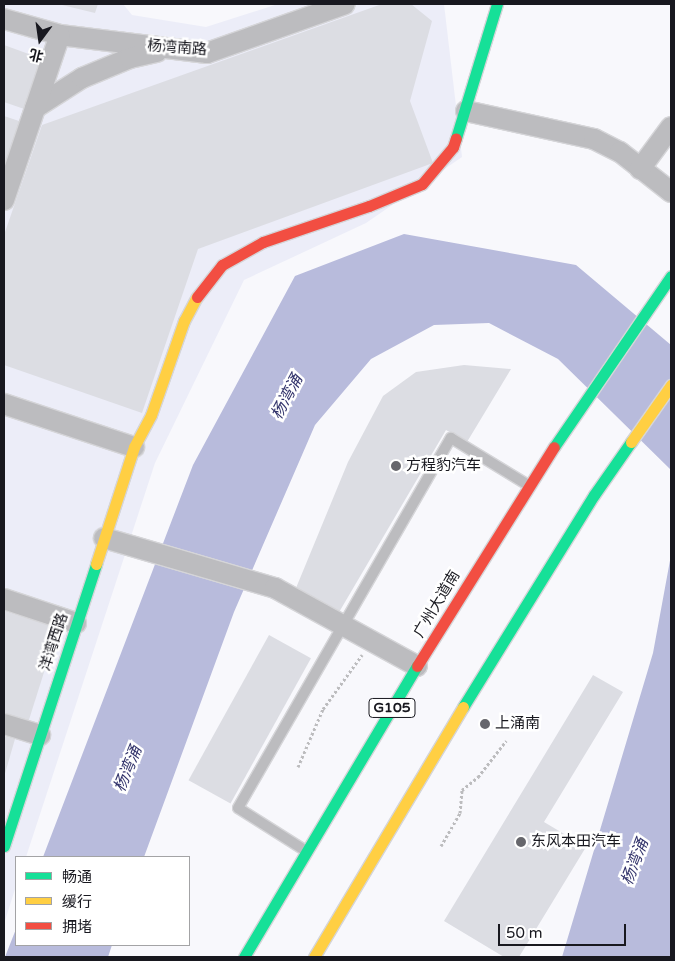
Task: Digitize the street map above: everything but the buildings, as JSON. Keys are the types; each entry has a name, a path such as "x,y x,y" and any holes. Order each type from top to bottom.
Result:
{"main road":[{"name":"洋湾西路","path":"4,843 134,447 151,415 184,321 206,282 222,265 263,242 369,206 422,184 452,146 466,111 497,4"},
{"name":"广州大道南","path":"244,957 417,666 544,460 671,276"},
{"path":"314,957 430,760 594,496 671,385"}],"street":[{"name":"杨湾南路","path":"4,19 60,36 207,53 345,4"},
{"path":"4,200 60,36"},
{"path":"35,108 82,78 130,58 171,49"},
{"path":"466,111 564,130 594,139 620,152 671,192"},
{"path":"640,169 671,127"},
{"path":"4,406 134,447"},
{"path":"104,538 275,588 417,666"},
{"path":"4,600 76,622"},
{"path":"4,724 40,735"}],"lane":[{"path":"306,852 238,808 341,624 451,438 529,485"}],"path":[{"path":"298,766 324,709 364,652"},
{"path":"441,846 460,813 462,790 478,777 506,741"}],"shaded area":[{"path":"4,4 123,4 132,15 206,27 278,4 444,4 462,157 366,223 244,280 155,463 26,856 15,856 15,889 4,924"}],"water":[{"name":"杨湾涌","path":"404,234 576,265 671,345 671,470 558,359 489,323 434,325 371,359 315,425 234,612 144,856 43,856 193,465 295,276"},
{"name":"杨湾涌","path":"671,555 670,957 562,957 653,653"},
{"path":"15,932 15,946 112,946 108,957 5,957"}],"traffic: fast":[{"path":"456,138 497,4"},
{"path":"554,447 671,276"},
{"path":"463,707 594,495 631,442"},
{"path":"4,846 96,564"},
{"path":"244,957 417,666"}],"traffic: slow":[{"path":"96,564 134,447 151,415 184,321 197,297"},
{"path":"631,442 671,385"},
{"path":"314,957 463,707"}],"traffic: jam":[{"path":"197,297 222,265 263,242 369,206 422,184 453,147 456,138"},
{"path":"417,666 554,447"}],"place":[{"name":"方程豹汽车","path":"396,466"},
{"name":"上涌南","path":"485,724"},
{"name":"东风本田汽车","path":"521,842"}]}
